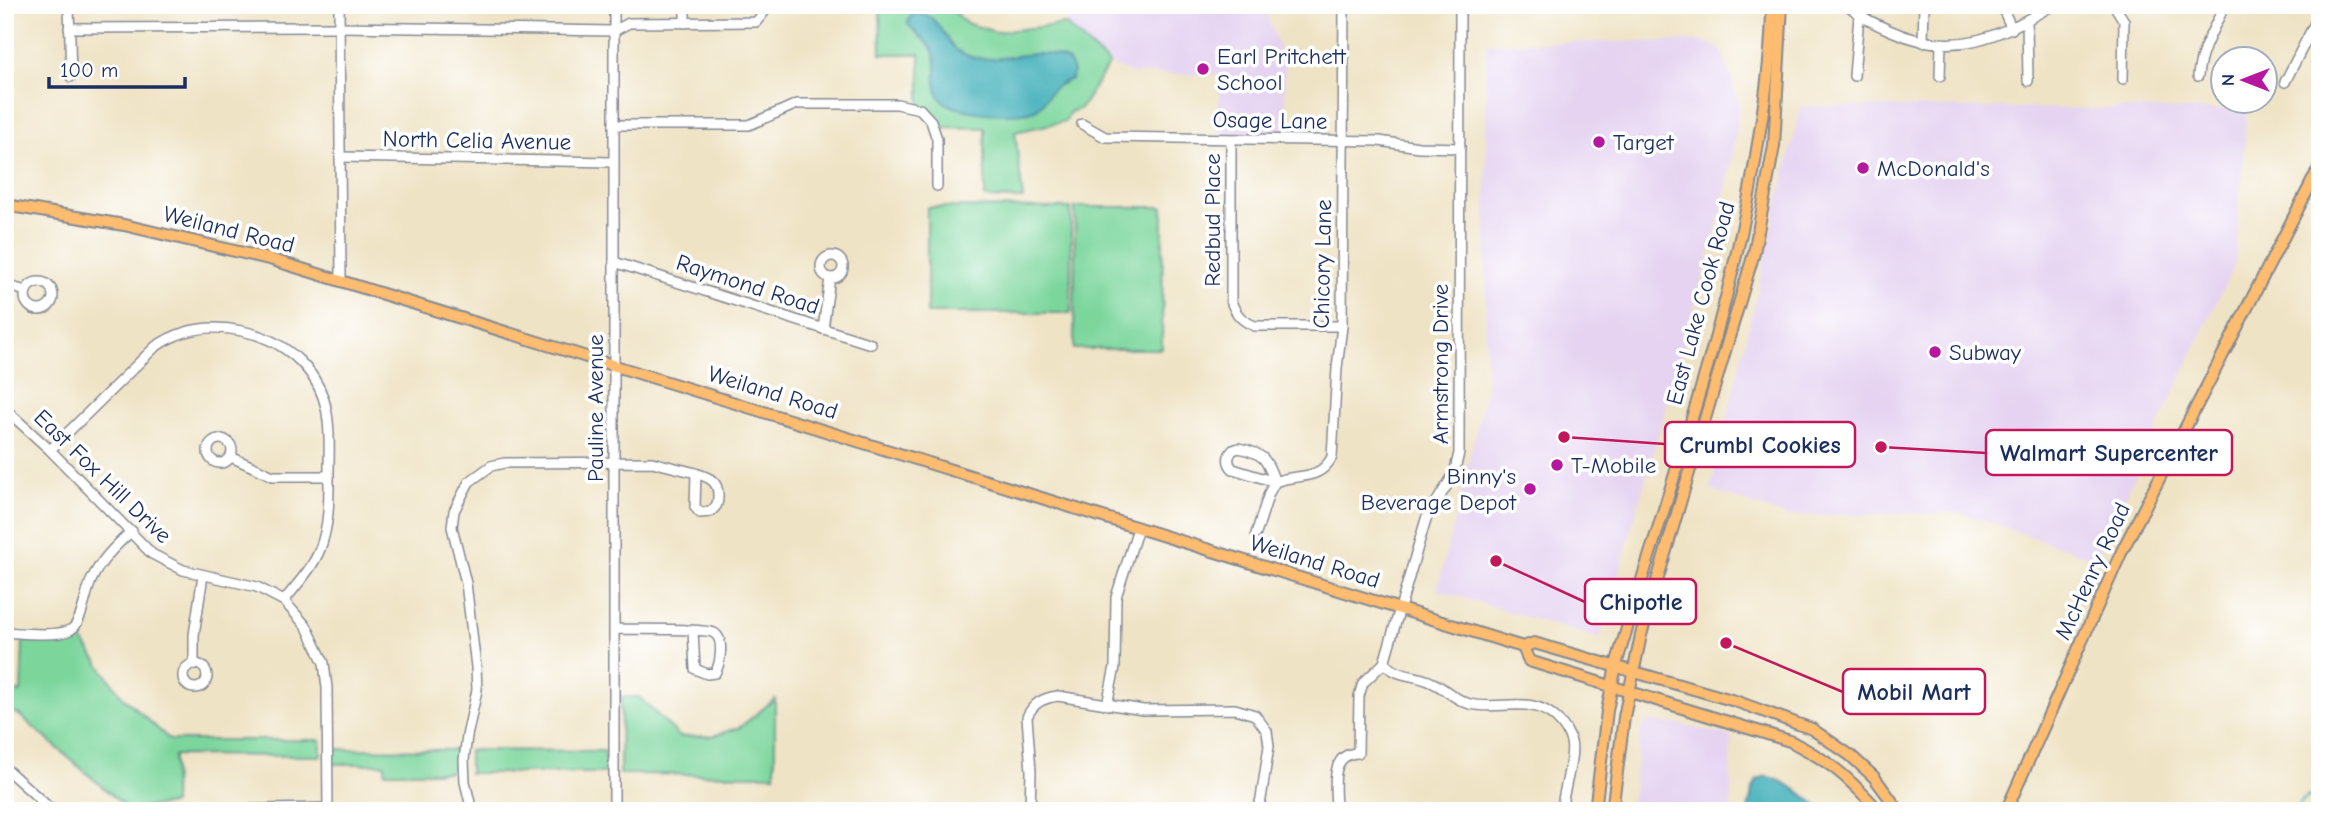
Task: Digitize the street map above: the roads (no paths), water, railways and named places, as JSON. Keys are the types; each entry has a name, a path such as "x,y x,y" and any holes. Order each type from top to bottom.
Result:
{"main road":[{"name":"East Lake Cook Road","path":"1595,811 1611,685 1739,250 1766,95 1772,5"},
{"name":"East Lake Cook Road","path":"1612,811 1624,717 1644,625 1754,253 1774,146 1782,5"},
{"name":"McHenry Road","path":"2006,811 2122,551 2320,166"},
{"name":"Weiland Road","path":"5,205 124,225 273,260 1522,647 1534,643 1735,701 1812,729 1842,748 1874,777 1899,811"},
{"name":"Weiland Road","path":"1522,647 1529,661 1790,741 1823,758 1840,771 1879,811"}],"street":[{"path":"69,5 71,77"},
{"path":"339,5 341,281"},
{"name":"Pauline Avenue","path":"614,5 614,811"},
{"path":"685,5 685,23"},
{"path":"69,28 339,27 614,31 629,23 755,22 770,5"},
{"name":"Chicory Lane","path":"1275,482 1262,455 1241,448 1230,453 1228,461 1233,469 1275,482 1312,476 1328,466 1332,457 1342,327 1344,5"},
{"name":"Armstrong Drive","path":"1336,811 1336,768 1342,758 1358,752 1359,696 1363,683 1384,663 1426,519 1454,474 1459,453 1460,5"},
{"path":"1847,5 1860,16 1906,38 1941,44 1973,42 2012,29 2053,5"},
{"path":"1923,42 1924,5"},
{"path":"2001,5 2012,29"},
{"path":"2114,5 2124,21 2123,79"},
{"path":"2198,76 2205,46 2225,5"},
{"path":"2285,82 2320,13"},
{"path":"1854,76 1860,16"},
{"path":"2027,20 2028,81"},
{"path":"1940,76 1941,44"},
{"path":"614,125 749,125 797,104 897,104 920,108 931,121 937,139 937,186"},
{"name":"Osage Lane","path":"1082,124 1105,137 1379,141 1419,148 1460,148"},
{"name":"Redbud Place","path":"1231,140 1231,301 1235,312 1244,322 1255,326 1342,327"},
{"name":"North Celia Avenue","path":"340,157 614,162"},
{"name":"Raymond Road","path":"614,262 870,344"},
{"path":"823,328 830,278"},
{"path":"5,285 26,291"},
{"path":"50,450 155,347 171,336 190,329 212,327 260,335 281,345 295,355 316,383 325,401 329,476 329,512 320,551 284,601"},
{"name":"East Fox Hill Drive","path":"5,409 50,450 152,554 169,564 202,576 233,580 257,587 284,601 307,627 324,663 327,688 328,810"},
{"path":"231,457 273,476 329,476"},
{"path":"472,811 465,782 464,760 477,690 477,667 466,583 452,527 457,503 468,482 491,466 518,462 652,462 696,473"},
{"path":"1256,534 1275,482"},
{"path":"1107,705 1115,667 1116,597 1138,528"},
{"path":"5,632 61,633 71,630 78,623 84,598 100,565 132,531"},
{"path":"194,664 194,635 202,576"},
{"path":"615,629 693,631 712,632 720,642 715,673 707,674 695,668 693,631"},
{"path":"1384,663 1394,673 1434,683 1451,696 1469,704 1528,704 1551,714 1563,725 1571,741 1572,754 1561,811"},
{"path":"1032,810 1026,730 1030,709 1046,698 1058,696 1143,710 1235,709 1255,715 1268,731 1269,746 1257,811"},
{"path":"5,768 53,811"},
{"path":"147,811 328,810"}],"water":[{"path":"919,13 933,20 953,46 966,55 992,59 1030,54 1055,56 1069,61 1073,72 1071,79 1054,88 1038,108 1027,112 986,113 948,104 938,95 933,52 908,24 911,16"},
{"path":"1766,776 1804,795 1823,811 1748,811 1757,780"}],"waterway":[{"path":"2295,811 2297,806 2310,796 2320,802"}],"place":[{"name":"Earl Pritchett School","path":"1203,69"},
{"name":"Target","path":"1599,142"},
{"name":"McDonald's","path":"1863,168"},
{"name":"Subway","path":"1935,352"},
{"name":"Crumbl Cookies","path":"1564,437"},
{"name":"Walmart Supercenter","path":"1881,447"},
{"name":"T-Mobile","path":"1557,465"},
{"name":"Binny's Beverage Depot","path":"1530,489"},
{"name":"Chipotle","path":"1496,561"},
{"name":"Mobil Mart","path":"1726,643"}]}
